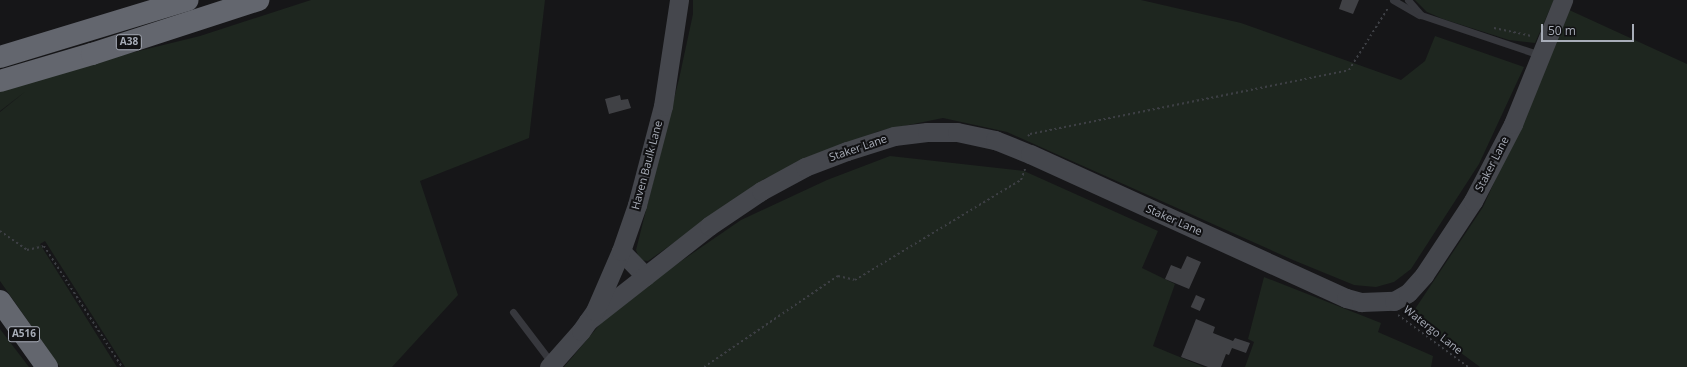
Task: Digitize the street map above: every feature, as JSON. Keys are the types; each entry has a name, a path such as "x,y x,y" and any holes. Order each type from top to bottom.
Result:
{"highway":[{"name":"A38","path":"0,57 188,0"},
{"name":"A38","path":"0,81 92,54 258,0"},
{"name":"A516","path":"0,301 47,367"}],"street":[{"name":"Haven Baulk Lane","path":"588,321 607,288 637,205 663,106 679,0"},
{"name":"Staker Lane","path":"588,321 709,226 761,191 806,167 847,151 894,136 927,132 956,132 995,140 1026,152 1346,298 1361,302 1394,301 1408,293 1424,275 1473,201 1513,124 1563,0"},
{"path":"621,251 645,276"},
{"path":"551,365 588,321"}],"lane":[{"path":"1393,0 1421,16 1540,55"},
{"path":"1408,0 1421,16"},
{"path":"513,312 551,365"}],"path":[{"path":"704,367 838,276 855,280 1021,180 1030,134 1349,70 1393,0"},
{"path":"1492,28 1531,37 1534,31"},
{"path":"0,230 26,250 44,246 122,367"},
{"name":"Watergo Lane","path":"1394,301 1396,314 1468,367"}],"shaded area":[{"path":"311,0 545,0 529,138 420,181 458,295 392,367 125,367 45,241 40,244 117,367 60,367 0,281 0,112 26,91 0,111 0,89 49,73 200,36"},
{"path":"693,0 1141,0 1241,23 1401,80 1425,61 1435,36 1524,67 1479,164 1411,269 1394,282 1376,287 1354,285 1293,260 1007,132 943,118 879,131 764,179 648,261 640,260 636,250 679,79 693,14"},
{"path":"1415,0 1554,0 1535,43 1509,40 1443,19 1427,12"},
{"path":"1567,9 1687,64 1687,367 1480,367 1415,319 1415,309 1483,207 1518,130"},
{"path":"890,156 1024,171 1158,231 1142,268 1175,284 1153,346 1204,367 564,367 601,323 639,290 741,220 827,180"},
{"path":"1264,277 1381,323 1378,332 1433,356 1431,367 1245,367 1254,342 1248,339"},
{"path":"0,329 29,367 0,367"}],"building":[{"path":"1342,0 1359,0 1353,14 1339,9"},
{"path":"620,95 621,100 628,99 631,108 609,114 605,99"},
{"path":"1187,256 1201,262 1189,289 1165,279 1171,265 1181,269"},
{"path":"1196,295 1205,299 1200,311 1191,307"},
{"path":"1196,319 1215,327 1213,333 1233,341 1235,338 1250,343 1246,353 1232,348 1229,355 1226,354 1221,367 1208,367 1181,357"}]}
